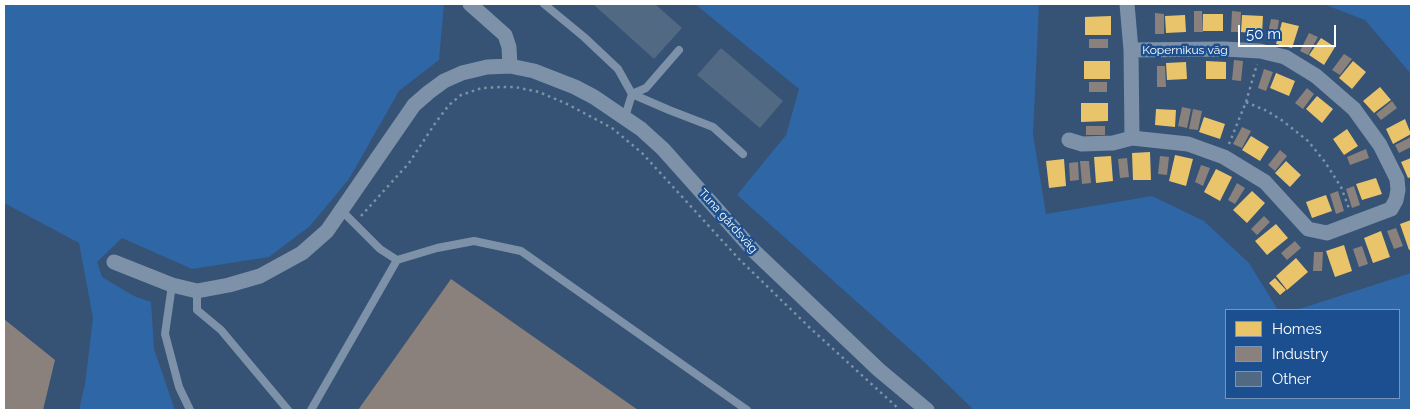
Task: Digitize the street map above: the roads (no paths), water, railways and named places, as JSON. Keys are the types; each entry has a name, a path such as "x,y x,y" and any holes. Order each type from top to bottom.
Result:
{"street":[{"path":"470,4 505,35 509,47 510,66"},
{"name":"Kopernikus väg","path":"1127,4 1131,50 1132,138"},
{"name":"Kopernikus väg","path":"1069,140 1082,144 1113,143 1132,138 1188,144 1224,157 1264,182 1308,229 1326,233 1391,208 1396,200 1398,190 1397,179 1380,145 1354,109 1316,76 1285,57 1260,51 1224,49 1131,50"},
{"name":"Tuna gårdsväg","path":"114,262 172,285 197,291 260,276 302,253 327,231 414,105 429,92 462,73 487,67 510,66 534,71 576,87 641,129 663,149 754,251 879,370 927,410"}],"lane":[{"path":"544,4 584,37 618,69 632,94 713,127 743,154"},
{"path":"625,117 632,94 646,88 679,50"},
{"path":"342,211 380,249 397,260"},
{"path":"311,410 397,260 438,248 474,241 521,251 747,410"},
{"path":"172,285 165,334 179,387 190,410"},
{"path":"197,291 197,310 221,330 288,410"}]}
